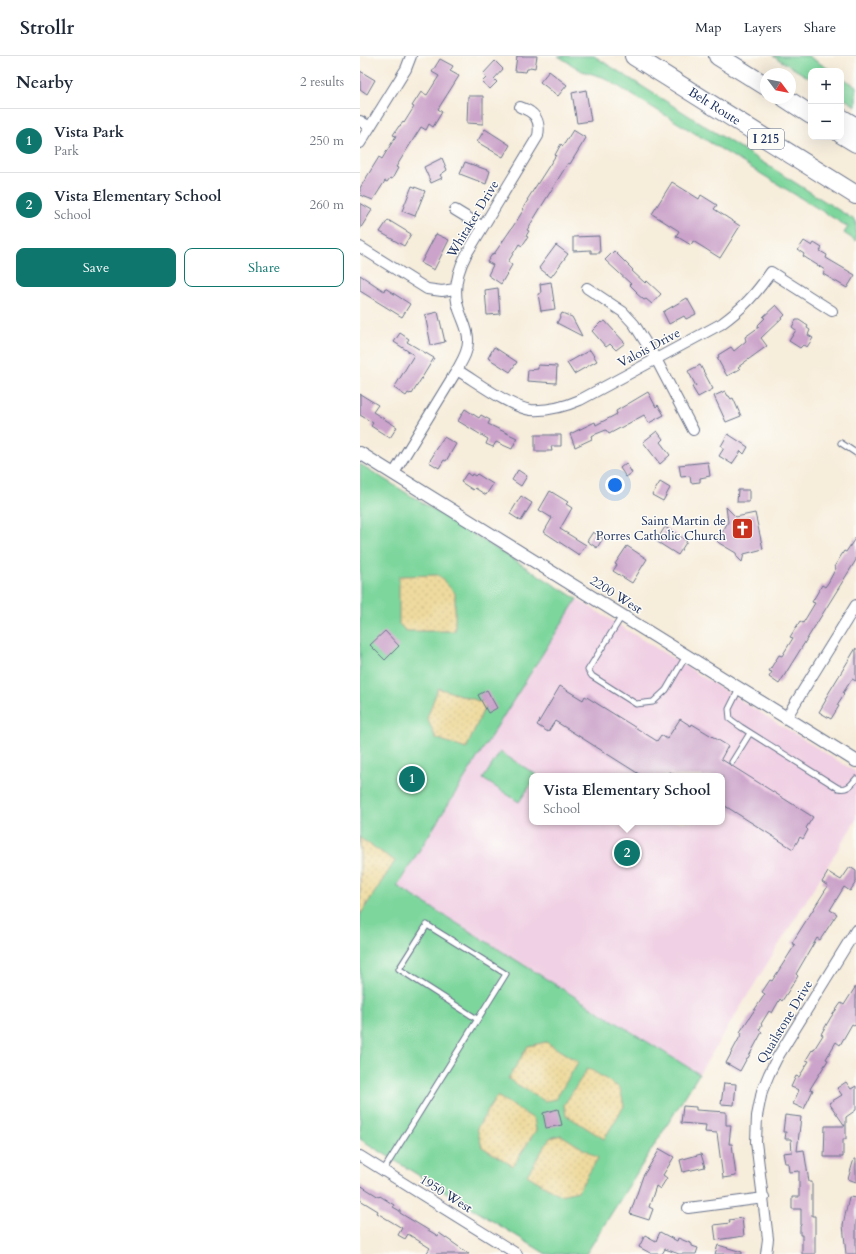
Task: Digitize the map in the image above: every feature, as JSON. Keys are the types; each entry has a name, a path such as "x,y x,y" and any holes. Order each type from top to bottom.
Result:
{"highway":[{"name":"Belt Route","path":"634,56 856,195"},
{"path":"718,56 760,82"},
{"path":"728,56 760,73"},
{"path":"796,91 808,98"},
{"path":"794,104 808,113"},
{"path":"844,120 856,127"},
{"path":"844,136 856,143"}],"street":[{"path":"360,143 406,69 411,56"},
{"name":"Whitaker Drive","path":"394,473 465,355 468,334 457,302 455,289 456,280 462,263 536,141 539,127 536,117 533,113 520,106"},
{"path":"360,121 370,127"},
{"path":"455,210 483,227"},
{"path":"360,247 427,289 442,291 455,289"},
{"name":"Valois Drive","path":"457,370 499,396 519,406 530,410 554,409 580,400 721,324 736,313 752,298 771,272 832,311"},
{"path":"587,288 623,312 634,324 656,359 693,430"},
{"name":"2200 West","path":"360,453 856,761"},
{"path":"786,718 856,605"},
{"name":"Quailstone Drive","path":"766,1254 768,1238 756,1142 757,1116 762,1091 777,1058 856,930"},
{"name":"1950 West","path":"360,1156 518,1254"},
{"path":"688,1208 764,1198"}],"lane":[{"path":"841,443 856,453"},
{"path":"622,615 588,670 592,676 636,704 653,702 666,690 686,655"},
{"path":"740,688 729,709 730,719 838,788 843,789 850,787 856,779"},
{"path":"732,762 750,733"},
{"path":"383,1171 506,974 427,925 399,969 477,1019"}],"shaded area":[{"path":"577,599 856,772 856,820 699,1074 397,886"}],"green space":[{"path":"558,56 594,56 856,221 856,241 844,233 848,227 603,77 582,71"},
{"path":"773,56 808,56 827,68 808,68 808,77 796,70 796,68 793,68"},
{"path":"844,79 856,86 856,106 844,99"},
{"path":"360,464 577,599 397,886 699,1074 586,1254 546,1254 360,1139"},
{"path":"500,752 534,773 529,773 529,787 519,802 483,779"}],"sand":[{"path":"438,575 455,593 455,631 406,631 399,624 399,576"},
{"path":"438,688 482,702 485,706 466,749 436,738 427,718"},
{"path":"360,838 395,861 360,915"},
{"path":"546,1042 578,1062 556,1099 545,1101 508,1079 528,1046"},
{"path":"588,1068 620,1088 624,1106 604,1139 566,1115 564,1105"},
{"path":"497,1096 534,1119 536,1130 513,1166 482,1147 477,1128"},
{"path":"561,1135 598,1158 578,1191 560,1195 527,1175 550,1138"}],"building":[{"path":"517,56 537,56 535,68 530,67 526,72 515,71"},
{"path":"440,59 453,66 450,71 459,76 438,109 442,112 433,127 429,124 426,130 421,127 396,167 398,168 392,179 390,178 387,182 385,181 373,200 360,195 360,188 379,157 382,159 396,136 393,135 399,126 403,122 404,123 421,92 427,95 439,76 432,72"},
{"path":"495,61 503,69 494,79 497,82 490,89 482,82 486,78 483,74"},
{"path":"360,71 375,80 367,94 360,89"},
{"path":"549,71 567,85 558,96 540,82"},
{"path":"586,90 591,121 577,123 572,93"},
{"path":"468,96 483,96 483,124 467,123"},
{"path":"485,129 510,145 503,157 477,142"},
{"path":"573,130 586,138 570,164 568,163 527,230 529,231 526,236 528,237 522,246 519,244 508,262 512,265 501,284 488,275 493,265 487,262 516,222 524,209 523,208 527,200 556,155 561,144 563,146"},
{"path":"442,158 447,170 440,175 442,178 431,183 424,167"},
{"path":"465,162 490,171 486,184 460,174"},
{"path":"672,182 699,199 701,195 717,205 714,209 740,226 720,258 693,241 691,245 676,236 679,231 652,214"},
{"path":"412,186 425,191 415,216 402,211"},
{"path":"360,203 372,210 360,229"},
{"path":"388,220 411,234 404,246 380,232"},
{"path":"436,234 449,240 434,270 421,263"},
{"path":"599,236 600,253 591,253 591,250 573,251 573,237"},
{"path":"804,241 812,246 814,243 822,248 820,251 827,255 826,258 855,275 847,288 823,274 825,270 803,256 804,254 798,250"},
{"path":"556,245 568,254 551,277 539,268"},
{"path":"614,251 645,283 647,281 661,294 652,304 646,299 644,300 636,293 637,292 630,285 631,284 605,260"},
{"path":"360,275 384,291 385,288 410,304 402,317 360,291"},
{"path":"551,282 555,309 541,311 538,294 541,293 540,284"},
{"path":"498,288 500,314 487,315 485,290"},
{"path":"687,298 696,314 686,319 684,316 669,324 663,312"},
{"path":"776,305 785,315 761,338 767,346 738,367 740,369 727,376 717,358 719,357 718,355 731,347 734,351 746,341 745,337 759,327 758,325 765,318 763,317"},
{"path":"438,312 445,342 431,345 425,315"},
{"path":"562,313 572,317 582,336 557,323"},
{"path":"796,320 799,320 808,326 807,328 810,330 808,335 813,338 807,347 803,345 800,348 789,341 796,330 792,327"},
{"path":"605,321 625,343 616,350 610,344 606,347 592,331 601,322 602,323"},
{"path":"400,333 409,339 407,342 434,358 412,394 408,393 406,396 394,388 414,355 394,342"},
{"path":"494,347 517,362 510,372 488,358"},
{"path":"590,350 597,361 574,374 567,363"},
{"path":"538,365 557,366 556,383 527,381 528,370 538,369"},
{"path":"700,365 713,389 698,397 692,387 696,386 688,371"},
{"path":"725,391 731,399 733,398 741,416 726,422 714,396"},
{"path":"648,392 656,407 658,405 664,415 649,423 644,415 609,434 606,430 591,436 592,439 575,447 570,434 595,422 596,425 617,414 616,411"},
{"path":"360,394 378,405 373,412 397,427 390,438 371,426 373,423 360,415"},
{"path":"465,409 479,418 481,415 490,420 488,424 517,438 512,449 496,442 493,447 486,444 488,439 458,421"},
{"path":"657,431 663,439 660,442 670,455 660,464 643,442"},
{"path":"728,434 748,447 744,454 741,451 732,464 719,456 724,448 721,446"},
{"path":"535,435 561,435 561,446 551,446 552,451 535,451"},
{"path":"444,437 456,444 446,461 444,460 439,468 429,462 434,454 433,453"},
{"path":"708,462 710,476 700,478 700,482 691,483 690,476 681,477 679,465"},
{"path":"626,463 632,473 626,477 620,468"},
{"path":"518,470 527,476 521,486 512,480"},
{"path":"467,473 471,476 472,474 475,476 477,474 493,484 486,495 475,488 473,490 461,482"},
{"path":"660,482 670,488 663,501 652,495"},
{"path":"738,490 749,490 749,502 737,502"},
{"path":"550,491 568,502 566,504 572,508 560,529 586,545 579,555 544,532 552,518 539,510"},
{"path":"521,496 532,503 521,521 510,514"},
{"name":"Saint Martin de Porres Catholic Church","path":"726,507 736,517 755,513 763,549 744,554 742,562 737,557 736,553 715,539 720,536 728,522"},
{"path":"665,527 687,541 678,555 656,541"},
{"path":"593,532 603,538 597,548 587,541"},
{"path":"856,537 856,560 779,684 769,677 772,672 769,671 779,655 782,656 793,638 790,637 800,621 803,623 815,603 812,602 822,585 825,587 828,583 836,568 834,567 844,551 846,552"},
{"path":"627,546 647,559 632,583 613,571 617,565 615,564"},
{"path":"385,631 399,646 385,660 370,645"},
{"path":"856,648 856,681 852,679 843,693 844,694 837,705 839,706 831,719 819,712 826,700 825,699"},
{"path":"560,686 583,700 585,696 657,741 661,735 667,739 680,719 691,726 692,724 728,746 721,759 813,817 806,828 808,830 803,839 800,837 793,849 725,806 725,773 637,773 555,721 548,732 537,725"},
{"path":"487,690 497,708 488,713 478,695"},
{"path":"850,867 856,871 856,882 850,891 844,887 830,910 837,914 820,940 817,938 796,974 798,976 782,1001 780,999 772,1013 769,1011 759,1030 762,1032 740,1071 726,1063 742,1033 740,1032 765,994 762,992 770,980 772,981 795,945 792,943 828,886 822,882 828,872 841,880"},
{"path":"856,986 856,1026 852,1024 840,1045 836,1042 826,1059 828,1060 810,1089 813,1090 804,1109 793,1104 799,1090 791,1087 796,1076 799,1077 809,1061 806,1060 823,1035 821,1034 831,1017 841,1003 844,1005"},
{"path":"846,1082 851,1089 856,1086 856,1110 846,1117 846,1139 843,1139 843,1157 824,1157 825,1126 845,1126 829,1103 842,1095 837,1088"},
{"path":"724,1083 736,1084 734,1105 721,1104"},
{"path":"683,1106 696,1107 696,1110 726,1112 726,1125 731,1125 729,1144 732,1144 736,1176 723,1178 717,1133 705,1132 706,1125 681,1123"},
{"path":"558,1109 562,1125 546,1128 543,1113"},
{"path":"785,1115 801,1117 797,1151 804,1150 809,1182 812,1182 812,1216 815,1216 815,1254 802,1254 802,1235 800,1235 801,1209 792,1209 792,1197 799,1197 799,1171 789,1172 788,1163 785,1163 783,1153 792,1152 791,1139 785,1139 786,1132 783,1132"},
{"path":"660,1149 674,1157 663,1175 667,1178 660,1189 656,1186 649,1207 653,1209 649,1220 630,1214 643,1176"},
{"path":"701,1154 705,1167 683,1172 680,1160"},
{"path":"854,1159 856,1159 856,1182 848,1179"},
{"path":"360,1185 394,1205 393,1207 400,1211 400,1213 438,1236 439,1233 469,1254 426,1254 430,1248 408,1234 405,1239 398,1235 402,1228 377,1213 378,1211 360,1200"},
{"path":"849,1197 856,1198 856,1254 846,1254 843,1225"},
{"path":"742,1218 744,1236 716,1240 714,1225 730,1223 729,1220"},
{"path":"660,1232 677,1241 678,1238 692,1244 692,1246 698,1248 696,1254 679,1254 665,1249 662,1254 652,1254 639,1247 645,1235 656,1241"},
{"path":"718,1245 742,1252 742,1254 715,1254"}],"place":[{"name":"Saint Martin de Porres Catholic Church","path":"742,528"},
{"name":"Vista Park","path":"412,779"},
{"name":"Vista Elementary School","path":"627,853"}]}
